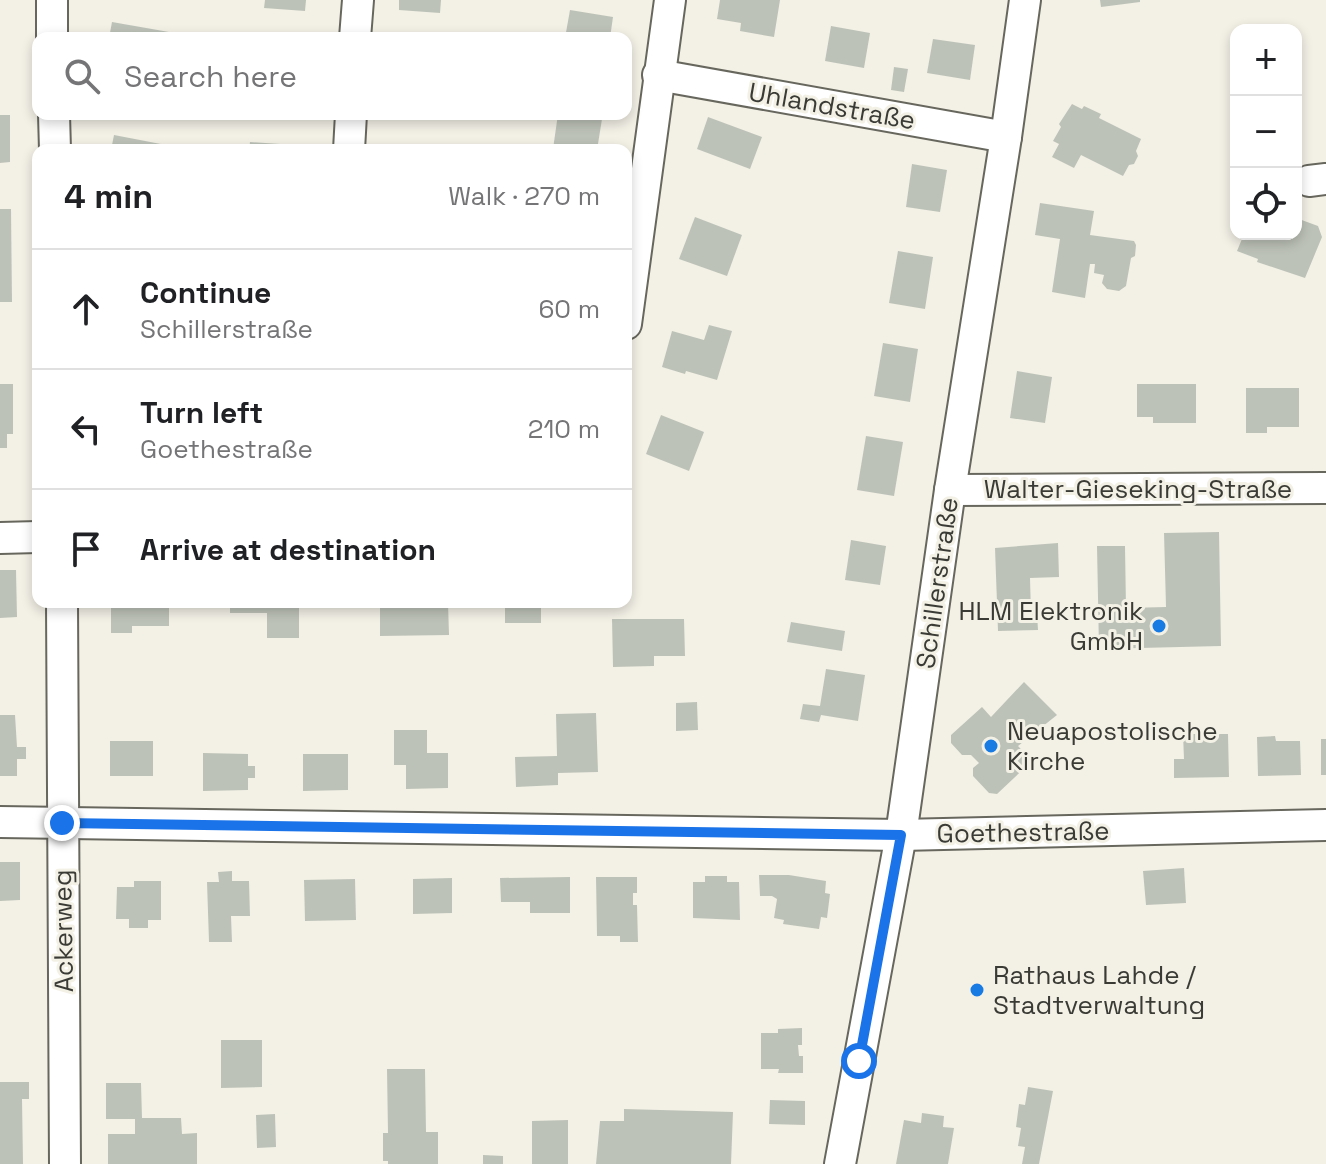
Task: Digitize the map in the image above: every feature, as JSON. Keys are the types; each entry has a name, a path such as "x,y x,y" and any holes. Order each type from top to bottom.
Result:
{"street":[{"path":"52,0 52,32"},
{"path":"355,32 358,0"},
{"path":"632,277 670,0"},
{"name":"Schillerstraße","path":"840,1164 901,835 1025,0"},
{"name":"Uhlandstraße","path":"658,75 1006,137"},
{"path":"54,120 55,144"},
{"path":"349,144 351,120"},
{"name":"Walter-Gieseking-Straße","path":"950,490 1326,488"},
{"path":"0,538 32,537"},
{"name":"Ackerweg","path":"62,608 65,1164"},
{"name":"Goethestraße","path":"0,822 901,835 1033,843 1326,825"}],"building":[{"path":"265,0 306,0 305,11 264,8"},
{"path":"399,0 441,0 440,13 399,10"},
{"path":"720,0 780,0 774,37 740,31 741,23 717,19"},
{"path":"1100,0 1140,0 1140,2 1101,7"},
{"path":"570,10 613,17 611,32 566,32"},
{"path":"112,22 169,32 110,32"},
{"path":"831,26 870,33 864,68 825,61"},
{"path":"933,39 975,45 970,80 927,73"},
{"path":"894,67 908,69 904,92 891,90"},
{"path":"1072,104 1101,114 1099,118 1141,139 1136,151 1138,156 1123,176 1081,155 1074,168 1052,157 1059,144 1053,141 1061,127 1059,124"},
{"path":"0,115 10,115 10,162 0,163"},
{"path":"708,117 762,137 750,169 697,149"},
{"path":"557,120 602,120 598,144 554,144"},
{"path":"114,135 161,144 112,144"},
{"path":"912,164 947,170 940,212 906,207"},
{"path":"1040,203 1094,211 1090,235 1134,241 1135,256 1131,258 1126,286 1119,291 1107,289 1102,283 1104,275 1094,273 1095,264 1090,264 1085,298 1052,292 1060,239 1035,235"},
{"path":"0,209 11,209 12,302 0,302"},
{"path":"695,217 742,235 727,276 679,259"},
{"path":"1302,220 1318,226 1322,237 1305,278 1257,262 1258,259 1237,251 1242,240 1302,240"},
{"path":"898,251 933,257 925,309 889,303"},
{"path":"709,325 732,331 717,380 662,367 672,331 704,340"},
{"path":"883,343 918,349 910,402 874,396"},
{"path":"1017,371 1052,377 1045,423 1010,418"},
{"path":"0,384 13,384 13,434 7,434 7,448 0,448"},
{"path":"1137,384 1196,384 1196,423 1153,423 1153,417 1137,417"},
{"path":"1246,388 1299,388 1299,427 1267,427 1267,433 1246,433"},
{"path":"661,415 704,432 689,471 646,454"},
{"path":"866,436 903,442 894,496 857,490"},
{"path":"1219,532 1221,646 1099,649 1097,546 1125,546 1126,608 1166,607 1164,533"},
{"path":"851,540 886,546 880,585 845,580"},
{"path":"1058,543 1059,577 1030,578 1031,614 1037,614 1038,630 998,631 995,548"},
{"path":"0,570 16,570 17,617 0,618"},
{"path":"111,608 169,608 169,626 132,626 132,633 111,633"},
{"path":"230,608 299,608 299,638 267,638 267,613 230,613"},
{"path":"380,608 448,608 449,635 380,636"},
{"path":"505,608 541,608 541,623 505,623"},
{"path":"612,619 684,619 685,656 654,656 654,666 613,667"},
{"path":"791,622 845,631 842,651 787,642"},
{"path":"826,669 865,675 858,721 821,715 819,722 800,719 803,704 820,706"},
{"path":"1024,682 1057,715 1018,746 1032,761 997,794 989,793 973,776 973,768 979,763 971,755 962,755 951,743 951,735 982,707 991,717"},
{"path":"697,702 698,730 676,731 676,703"},
{"path":"596,713 598,772 558,773 558,785 516,787 515,757 557,756 556,714"},
{"path":"0,715 15,715 17,747 26,747 26,759 17,759 17,776 0,776"},
{"path":"394,730 427,730 427,753 448,753 448,788 406,789 406,765 394,765"},
{"path":"1183,734 1228,734 1229,777 1174,778 1174,759 1184,759"},
{"path":"1275,736 1276,741 1300,741 1301,775 1258,776 1257,737"},
{"path":"1321,739 1326,739 1326,775 1321,775"},
{"path":"110,741 153,741 153,776 110,776"},
{"path":"203,753 248,754 248,766 255,766 255,778 248,778 248,790 203,791"},
{"path":"303,754 348,754 348,790 303,791"},
{"path":"0,862 20,862 20,900 0,901"},
{"path":"1184,868 1186,903 1146,905 1143,871"},
{"path":"232,871 232,881 249,881 250,916 231,916 232,942 209,942 207,882 219,882 218,872"},
{"path":"759,875 789,875 826,881 825,893 830,894 827,918 821,917 819,929 783,924 784,920 774,918 777,899 760,896"},
{"path":"705,876 727,876 727,882 739,882 740,920 693,918 693,882 705,882"},
{"path":"570,877 570,913 530,913 530,902 501,902 500,878"},
{"path":"596,877 637,877 633,905 637,905 638,942 620,942 620,936 597,936"},
{"path":"452,878 452,913 413,914 413,879"},
{"path":"355,879 356,920 305,921 304,880"},
{"path":"134,881 161,881 161,920 148,920 148,928 129,928 129,919 116,919 117,887 134,887"},
{"path":"802,1028 802,1045 798,1045 799,1056 803,1056 803,1073 761,1069 761,1033"},
{"path":"221,1040 262,1040 262,1087 221,1088"},
{"path":"387,1069 425,1069 426,1132 438,1132 438,1164 388,1164 388,1161 383,1161 383,1133 388,1133"},
{"path":"0,1082 29,1082 29,1099 22,1099 23,1164 0,1164"},
{"path":"106,1083 141,1083 142,1118 181,1118 182,1134 197,1133 197,1164 108,1164 108,1134 135,1134 135,1119 106,1119"},
{"path":"1028,1087 1053,1091 1039,1164 1022,1164 1025,1147 1018,1146 1021,1128 1016,1127 1019,1104 1025,1105"},
{"path":"770,1100 805,1101 805,1125 769,1124"},
{"path":"624,1109 733,1112 731,1164 596,1164 600,1121 624,1121"},
{"path":"922,1113 944,1116 943,1127 954,1128 948,1164 896,1164 904,1120 921,1123"},
{"path":"275,1114 276,1147 257,1148 256,1115"},
{"path":"568,1120 568,1164 532,1164 532,1121"},
{"path":"483,1155 503,1156 503,1164 483,1164"}],"place":[{"name":"HLM Elektronik GmbH","path":"1159,626"},
{"name":"Neuapostolische Kirche","path":"991,746"},
{"name":"Rathaus Lahde / Stadtverwaltung","path":"977,990"}],"route":[{"path":"62,823 901,835 859,1061"}]}
